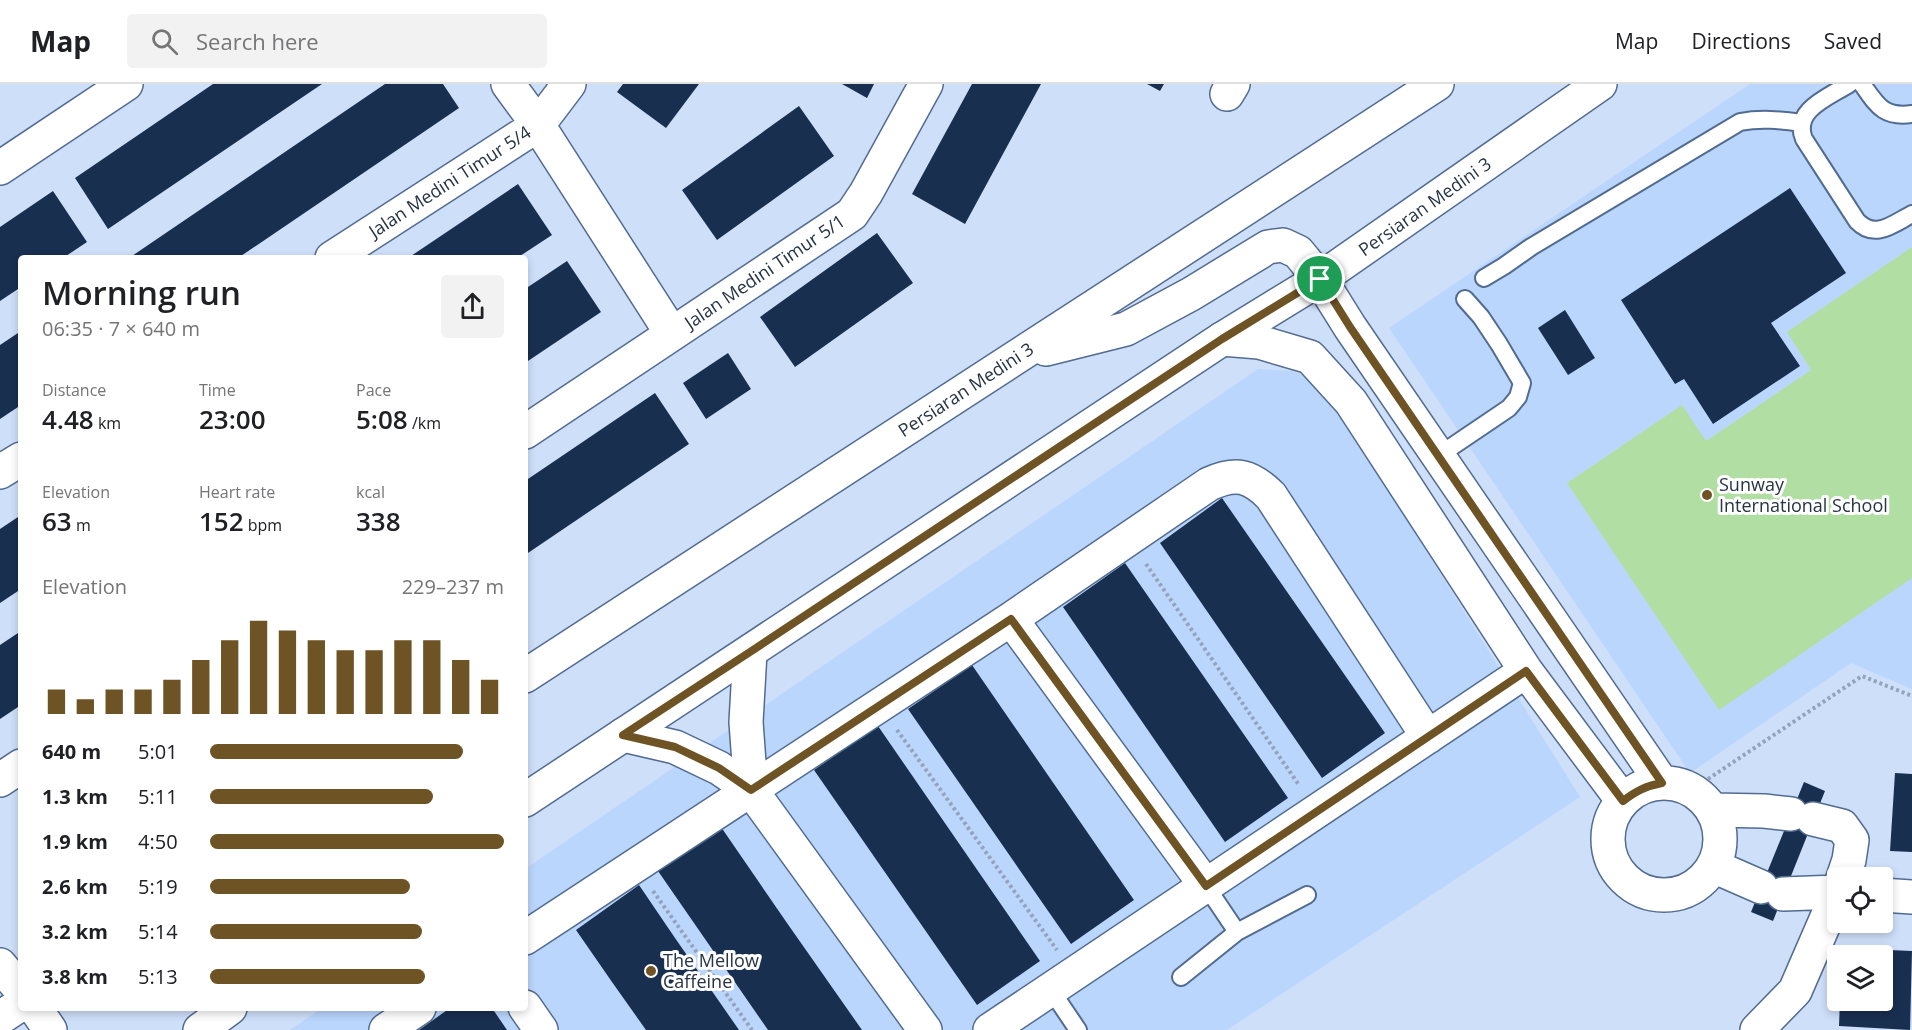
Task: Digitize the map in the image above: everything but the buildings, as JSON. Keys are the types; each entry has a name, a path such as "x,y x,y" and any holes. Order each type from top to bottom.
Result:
{"street":[{"path":"0,168 126,84"},
{"path":"508,84 538,125 672,334"},
{"path":"538,125 569,84"},
{"name":"Jalan Medini Timur 5/1","path":"528,430 852,214 926,84"},
{"name":"Persiaran Medini 3","path":"528,674 1437,84"},
{"name":"Persiaran Medini 3","path":"528,798 1222,339 1320,279 1600,84"},
{"name":"Jalan Medini Timur 5/4","path":"337,255 538,125"},
{"path":"1018,356 1126,328 1191,294 1268,247 1283,245 1298,252 1320,279 1438,456 1688,795 1718,824 1719,853 1705,878 1689,890 1670,896 1651,894 1633,887 1619,873 1610,856 1608,837 1612,818 1623,801 1648,785 1688,795 1842,826 1852,840 1847,867"},
{"path":"1222,339 1259,342 1310,357 1351,402 1526,671 1623,801"},
{"path":"0,472 18,461"},
{"path":"528,936 1011,619 1209,484 1225,477 1242,477 1259,484 1271,496 1428,737"},
{"path":"1011,619 1206,886"},
{"path":"750,652 746,722 751,790"},
{"path":"990,1030 1526,671"},
{"path":"623,735 675,747 719,768 751,790 925,1030"},
{"path":"0,780 18,768"},
{"path":"1713,866 1772,891 1827,892"},
{"path":"1893,896 1912,897"},
{"path":"1757,1030 1795,991 1827,916"},
{"path":"0,965 18,986"},
{"path":"0,1018 18,1006"},
{"path":"37,1011 50,1030"},
{"path":"200,1030 226,1011"},
{"path":"386,1030 414,1011"},
{"path":"528,1011 541,1030"}],"lane":[{"path":"1849,84 1804,115 1801,123 1804,139 1863,227 1879,230 1912,214"},
{"path":"1862,84 1881,110 1900,116 1912,114"},
{"path":"1484,278 1531,247 1740,122 1770,119 1801,123"},
{"path":"1438,456 1509,408 1518,397 1522,383 1481,317 1465,299"},
{"path":"1206,886 1237,932"},
{"path":"1181,977 1237,932 1307,895"},
{"path":"1063,982 1078,1030"}],"path":[{"path":"1128,539 1317,812"},
{"path":"1688,795 1862,676 1912,696"},
{"path":"879,706 1063,982"},
{"path":"635,866 752,1030"}],"shaded area":[{"name":"Sunway International School","path":"1750,84 1912,84 1912,689 1851,663 1690,773 1389,328"},
{"path":"1258,369 1292,371 1322,384 1580,797 1227,1030 290,1030 318,1011 528,1011 528,867"}],"green space":[{"path":"1912,247 1912,578 1719,710 1567,483 1682,405 1706,441 1811,370 1787,332"}],"place":[{"name":"Sunway International School","path":"1707,495"},
{"name":"The Mellow Caffeine","path":"651,971"}],"route":[{"path":"1320,279 1350,327 1662,783 1648,785 1623,801 1526,671 1206,886 1011,619 751,790 719,768 675,747 623,735 1222,339 1320,279"}]}
